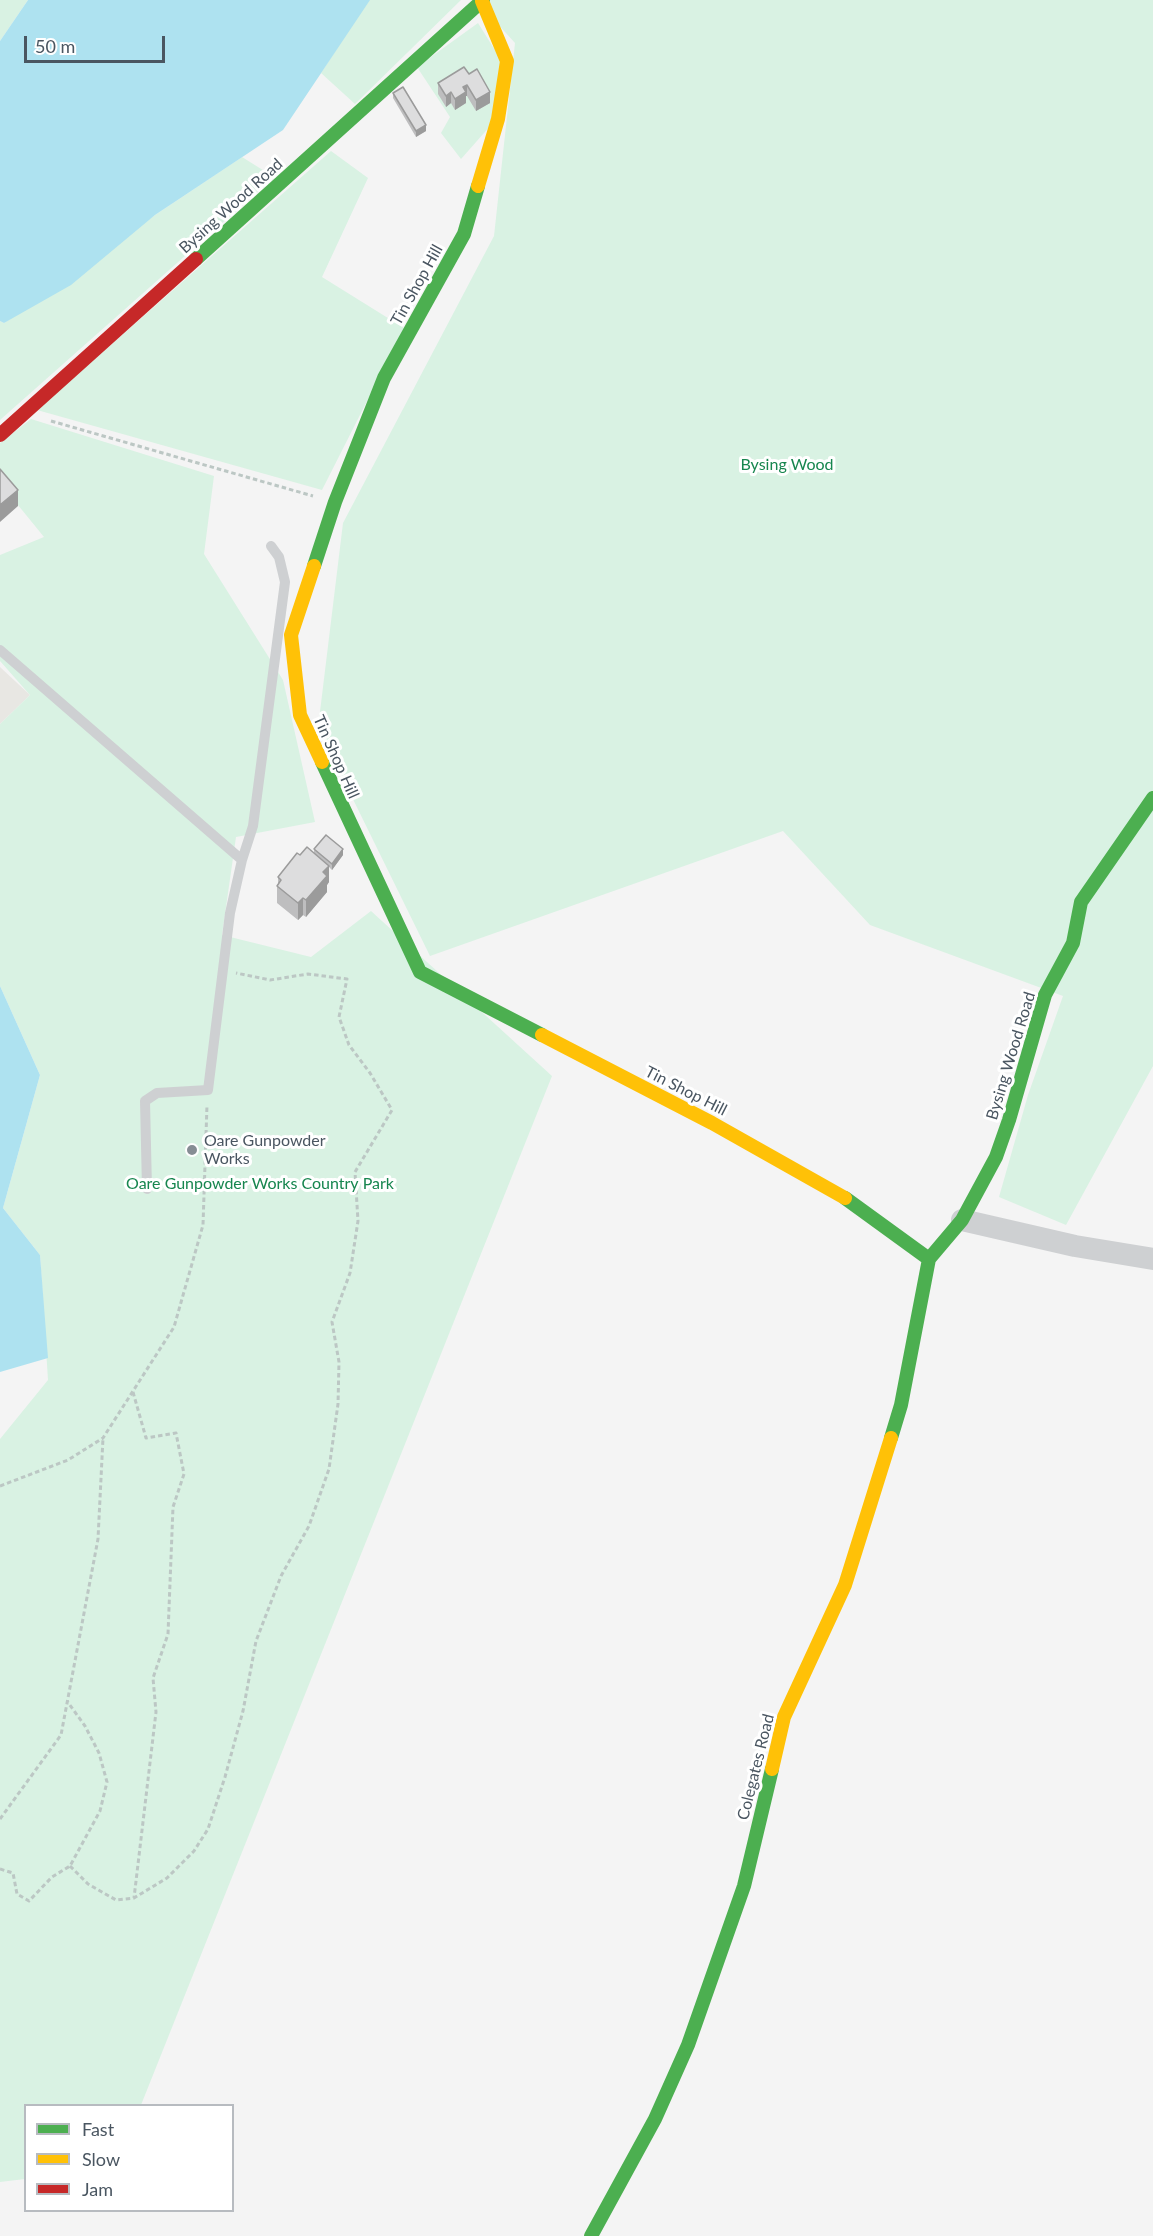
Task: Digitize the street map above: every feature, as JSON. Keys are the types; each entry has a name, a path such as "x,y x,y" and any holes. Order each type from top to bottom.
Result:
{"street":[{"name":"Bysing Wood Road","path":"0,435 482,0"},
{"name":"Tin Shop Hill","path":"482,0 507,61 498,119 464,234 384,378 335,502 291,635 300,716 420,972 712,1123 853,1203 929,1259"},
{"name":"Bysing Wood Road","path":"929,1259 962,1220 996,1157 1045,995 1073,943 1081,902 1153,798"},
{"path":"962,1220 1075,1246 1153,1259"},
{"name":"Colegates Road","path":"591,2236 655,2119 688,2045 744,1886 784,1717 845,1585 901,1405 929,1259"}],"lane":[{"path":"147,1189 145,1101 157,1093 208,1090 230,913 242,860 253,826 285,582 279,557 271,546"},
{"path":"0,650 242,860"}],"path":[{"path":"23,413 335,502"},
{"path":"70,1866 88,1884 116,1900 134,1898 167,1878 194,1851 208,1829 243,1711 256,1641 281,1576 309,1526 329,1469 338,1404 339,1372 332,1322 350,1273 358,1221 355,1172 392,1110 350,1045 339,1017 347,979 308,975 270,980 223,970"},
{"path":"0,1486 68,1460 103,1438 174,1327 203,1225 208,1090"},
{"path":"133,1392 146,1438 176,1433 184,1474 173,1507 168,1634 153,1678 156,1712 134,1898"},
{"path":"0,1819 61,1735 98,1539 103,1438"},
{"path":"0,1869 13,1873 17,1894 29,1901 52,1877 70,1866 100,1811 107,1782 99,1753 85,1726 67,1701"}],"shaded area":[{"path":"0,667 30,695 0,724"}],"green space":[{"path":"0,0 28,0 0,41"},
{"path":"368,0 461,0 355,104 321,73"},
{"name":"Bysing Wood","path":"476,0 1153,0 1153,1066 1066,1225 999,1197 1028,1095 1063,996 870,925 783,831 430,956 318,728 343,523 494,236 515,43"},
{"path":"478,23 503,63 492,124 461,159 441,133 450,117 417,67"},
{"path":"331,151 368,178 322,277 404,328 322,490 37,410"},
{"path":"242,157 274,177 0,420 0,321 4,323 155,215"},
{"name":"Oare Gunpowder Works Country Park","path":"31,419 214,476 204,554 283,680 315,822 236,837 222,935 311,957 371,911 552,1076 141,2104 24,2104 24,2179 0,2182 0,1439 48,1380 40,1255 3,1208 40,1075 0,986 0,724 30,695 0,661 0,555 44,537 0,483 0,443"}],"water":[{"path":"28,0 370,0 283,130 155,215 71,285 4,323 0,321 0,41"},
{"path":"0,986 40,1075 3,1208 40,1255 48,1358 0,1372"}],"building":[{"path":"464,67 469,74 477,69 490,92 476,100 467,85 463,87 466,92 455,99 451,92 446,96 438,83"},
{"path":"403,87 426,125 416,131 393,93"},
{"path":"0,469 18,490 0,505"},
{"path":"326,835 343,849 332,864 314,849"},
{"path":"307,847 329,866 323,872 327,876 306,900 303,898 298,903 277,886 281,880 278,877 297,853 300,855"}],"traffic: fast":[{"path":"196,259 483,0"},
{"path":"314,566 335,502 384,378 464,234 478,186"},
{"path":"322,762 420,972 542,1035"},
{"path":"929,1259 962,1220 996,1157 1045,995 1073,943 1081,902 1153,798"},
{"path":"845,1198 929,1259"},
{"path":"891,1438 901,1405 929,1259"},
{"path":"591,2236 655,2119 688,2045 744,1886 772,1769"}],"traffic: slow":[{"path":"478,186 498,119 507,61 482,1"},
{"path":"314,566 291,635 300,715 322,762"},
{"path":"542,1035 712,1123 845,1198"},
{"path":"772,1769 784,1717 845,1585 891,1438"}],"traffic: jam":[{"path":"0,435 196,259"}],"place":[{"name":"Oare Gunpowder Works","path":"192,1150"}]}
